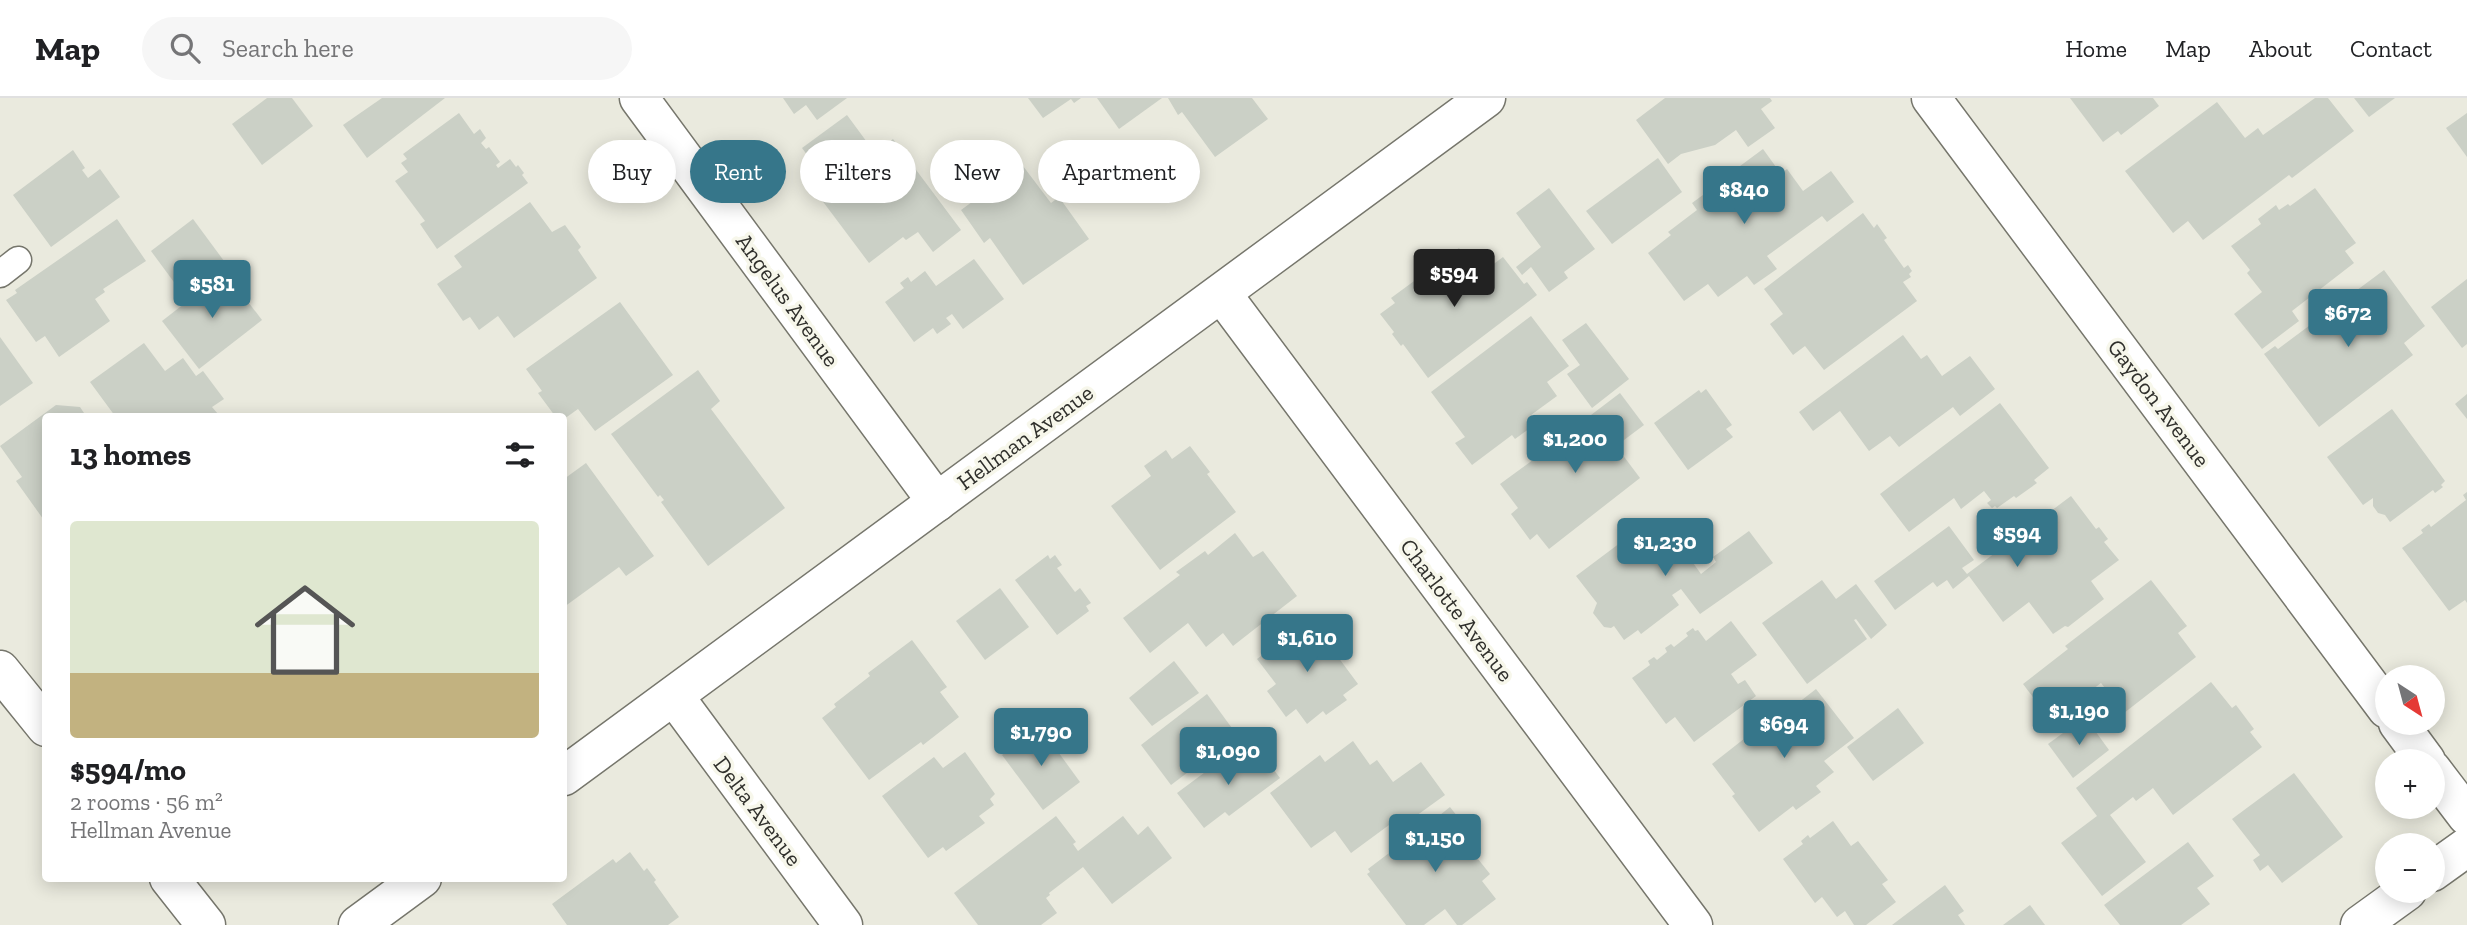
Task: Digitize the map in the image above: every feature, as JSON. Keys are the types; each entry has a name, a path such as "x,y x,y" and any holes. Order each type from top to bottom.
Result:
{"street":[{"name":"Angelus Avenue","path":"639,98 937,502"},
{"name":"Hellman Avenue","path":"567,774 1486,98"},
{"name":"Gaydon Avenue","path":"1931,98 2375,693"},
{"name":"Charlotte Avenue","path":"1222,294 1693,925"},
{"path":"3,679 42,723"},
{"name":"Delta Avenue","path":"674,696 843,925"},
{"path":"2445,787 2467,816"},
{"path":"2445,863 2467,847"},
{"path":"172,882 206,925"},
{"path":"358,925 417,882"},
{"path":"2360,925 2390,903"}],"building":[{"path":"267,98 292,98 313,126 262,165 232,124"},
{"path":"382,98 445,98 367,158 343,125"},
{"path":"783,98 847,98 817,120 806,105 794,114"},
{"path":"1028,98 1081,98 1074,103 1071,99 1043,118"},
{"path":"1097,98 1162,98 1119,129"},
{"path":"1168,98 1252,98 1268,119 1215,157 1182,112 1178,115"},
{"path":"1665,98 1770,98 1772,101 1761,109 1775,128 1748,147 1736,130 1715,145 1681,154 1668,164 1636,120"},
{"path":"2070,98 2153,98 2159,106 2121,135 2118,131 2103,142"},
{"path":"2315,98 2328,98 2354,131 2292,178 2289,175 2203,240 2188,221 2173,233 2125,171 2217,102 2245,138 2258,128 2263,135"},
{"path":"2354,98 2395,98 2369,117"},
{"path":"459,113 474,134 480,129 486,138 481,143 486,149 489,147 500,162 496,165 498,168 510,159 524,173 522,175 528,183 437,249 420,224 425,221 395,181 408,172 401,163 407,159 403,154"},
{"path":"2467,113 2467,157 2446,128"},
{"path":"847,115 865,140 813,140"},
{"path":"1763,149 1781,174 1787,169 1803,191 1831,171 1854,202 1827,222 1822,216 1767,256 1777,269 1754,285 1747,276 1718,297 1708,284 1684,301 1648,253 1671,235 1668,232 1697,210 1692,203 1718,184 1714,179 1733,166 1736,169"},
{"path":"73,150 88,178 100,169 120,197 51,247 13,195"},
{"path":"1658,158 1682,192 1612,244 1586,211"},
{"path":"1024,167 1038,186 1038,203 1063,203 1089,239 1023,285 990,238 984,243 961,210 971,203 1024,203"},
{"path":"916,170 930,189 930,203 941,203 961,230 933,252 918,232 906,240 903,237 869,263 824,203 916,203"},
{"path":"1549,188 1595,249 1564,272 1568,278 1549,292 1531,267 1522,275 1516,267 1541,247 1516,213"},
{"path":"2315,188 2356,243 2345,251 2354,263 2292,311 2299,321 2262,349 2234,314 2262,292 2247,273 2250,270 2231,246 2261,224 2258,219 2276,205 2279,210 2288,204 2290,206"},
{"path":"530,202 552,232 565,225 581,247 578,250 597,278 514,338 498,316 479,330 470,317 463,321 437,284 462,267 454,256"},
{"path":"1863,213 1874,228 1877,224 1887,238 1884,240 1904,268 1908,265 1912,271 1909,274 1911,277 1903,282 1917,301 1824,370 1805,346 1793,355 1770,324 1783,314 1764,289"},
{"path":"117,219 146,261 103,289 105,292 95,299 110,321 59,357 45,336 36,342 6,300 17,293 15,290"},
{"path":"193,219 224,261 182,293 151,251"},
{"path":"1459,248 1479,275 1503,257 1524,284 1527,282 1537,295 1428,378 1403,344 1401,346 1392,334 1394,332 1380,314 1395,303 1391,298"},
{"path":"974,259 1004,299 963,329 952,314 946,318 951,324 937,334 933,328 914,342 885,302 904,288 900,283 908,277 911,282 925,271 936,286"},
{"path":"2384,270 2425,326 2404,343 2413,355 2319,427 2264,354 2275,346 2278,349"},
{"path":"225,272 262,320 199,369 162,321"},
{"path":"2467,279 2467,344 2462,348 2431,307"},
{"path":"620,302 673,375 595,431 578,409 567,417 567,413 553,413 538,393 542,391 526,369"},
{"path":"1531,316 1569,366 1547,382 1557,396 1531,415 1537,423 1515,439 1512,435 1472,465 1455,443 1465,437 1431,392"},
{"path":"1586,323 1629,379 1592,408 1567,374 1580,365 1562,340"},
{"path":"1903,335 1921,359 1927,355 1942,376 1970,356 1995,389 1960,416 1953,407 1899,447 1890,436 1869,451 1840,411 1813,431 1799,412"},
{"path":"0,337 33,383 0,406"},
{"path":"144,343 165,371 183,358 196,376 203,371 224,399 212,407 217,413 113,413 90,382"},
{"path":"698,370 720,401 711,409 785,508 708,566 661,502 664,500 660,495 658,497 611,434"},
{"path":"1706,389 1732,425 1726,429 1733,437 1688,470 1654,423 1699,390 1701,393"},
{"path":"1620,393 1644,425 1616,446 1640,478 1549,549 1537,534 1530,540 1511,514 1518,508 1500,484 1592,417 1591,415"},
{"path":"2467,394 2467,419 2455,404"},
{"path":"2000,403 2049,468 2034,480 2037,483 1997,508 1992,508 1987,503 1991,500 1984,491 1961,509 1954,498 1909,532 1880,494"},
{"path":"56,405 80,407 84,413 45,413"},
{"path":"2392,409 2445,481 2441,485 2443,487 2435,493 2433,490 2390,522 2373,506 2373,498 2363,505 2327,457"},
{"path":"42,415 42,517 16,481 22,477 0,446"},
{"path":"1190,446 1236,512 1160,570 1111,506 1151,476 1144,466 1166,450 1172,459"},
{"path":"586,463 654,556 626,576 619,567 567,605 567,477"},
{"path":"2467,492 2467,603 2465,600 2449,611 2402,548 2423,533 2421,530 2429,524 2431,527 2466,500 2463,495"},
{"path":"2071,496 2096,529 2099,527 2108,539 2104,542 2119,560 2091,581 2104,599 2068,627 2065,626 2053,634 2029,602 2003,622 1969,576 1953,589 1947,580 1937,587 1933,582 1895,610 1874,581 1949,526 1974,560 1962,568 1967,574"},
{"path":"1679,520 1703,551 1691,560 1701,574 1716,562 1713,557 1749,531 1773,563 1700,614 1681,589 1672,595 1679,605 1641,634 1638,630 1624,640 1614,626 1604,627 1593,613 1597,603 1576,576 1628,537 1638,550"},
{"path":"1235,533 1253,557 1263,551 1297,596 1233,646 1223,633 1206,647 1188,623 1150,653 1123,618 1180,575 1176,572 1205,551 1208,555"},
{"path":"1048,555 1050,559 1055,555 1062,565 1057,568 1075,592 1080,588 1091,603 1086,606 1089,611 1057,635 1015,580"},
{"path":"1822,580 1836,599 1856,584 1887,625 1871,639 1856,619 1854,620 1867,639 1807,684 1762,623"},
{"path":"2151,580 2187,626 2178,633 2196,657 2124,713 2101,683 2051,721 2023,684 2068,649 2065,646"},
{"path":"1000,588 1029,627 985,660 956,621"},
{"path":"1310,619 1358,684 1343,695 1347,700 1326,715 1323,711 1307,724 1296,709 1286,717 1267,691 1276,684 1257,659"},
{"path":"1731,621 1757,655 1731,674 1738,684 1745,680 1756,696 1694,742 1675,717 1666,724 1632,678 1650,665 1648,661 1654,657 1657,660 1667,652 1665,648 1671,644 1674,647 1688,636 1686,633 1693,628 1698,630 1706,641"},
{"path":"912,640 947,687 940,692 959,717 923,745 921,742 869,780 822,718 836,707 834,704 870,676 868,673"},
{"path":"1174,661 1199,693 1152,726 1129,698"},
{"path":"2211,682 2232,708 2236,705 2254,729 2250,732 2262,747 2173,815 2153,788 2136,801 2133,797 2110,815 2146,862 2102,896 2061,843 2097,816 2076,788"},
{"path":"1816,689 1854,738 1824,761 1834,772 1816,786 1821,792 1796,810 1793,806 1759,832 1712,764 1768,720 1771,724"},
{"path":"1207,694 1237,735 1171,785 1141,745"},
{"path":"1898,708 1924,743 1873,781 1847,747"},
{"path":"2085,717 2109,750 2073,778 2048,744"},
{"path":"1040,727 1080,782 1043,810 1002,755"},
{"path":"1353,741 1370,765 1377,760 1393,782 1421,762 1445,795 1409,821 1404,814 1351,853 1335,831 1311,848 1270,793 1320,755 1325,762"},
{"path":"1255,745 1280,778 1229,816 1225,812 1204,828 1177,793 1216,764 1220,770"},
{"path":"965,752 995,794 990,799 994,805 979,816 985,823 946,851 943,847 928,858 882,796 934,757 943,768"},
{"path":"2294,773 2343,837 2282,883 2268,865 2260,871 2253,860 2260,855 2232,819"},
{"path":"1450,807 1476,835 1473,837 1481,849 1474,854 1490,874 1482,881 1496,899 1462,925 1457,925 1445,909 1424,925 1406,925 1367,874 1370,872 1368,869 1422,828 1420,825 1427,820 1430,823"},
{"path":"1056,816 1076,842 1073,844 1078,851 1123,816 1138,835 1148,826 1172,858 1112,904 1083,867 1049,893 1046,898 1057,913 1041,925 978,925 954,893"},
{"path":"1833,821 1851,846 1858,841 1888,880 1882,884 1896,902 1866,925 1854,925 1845,911 1837,917 1822,897 1815,903 1783,859 1803,844 1801,841 1808,835 1810,838"},
{"path":"2188,842 2214,876 2197,888 2210,904 2181,925 2120,925 2104,905"},
{"path":"630,852 644,871 647,868 679,917 668,925 567,925 552,904 613,859 616,863"},
{"path":"1945,885 1964,911 1958,915 1965,925 1892,925"},
{"path":"2030,905 2045,925 2003,925"}]}
